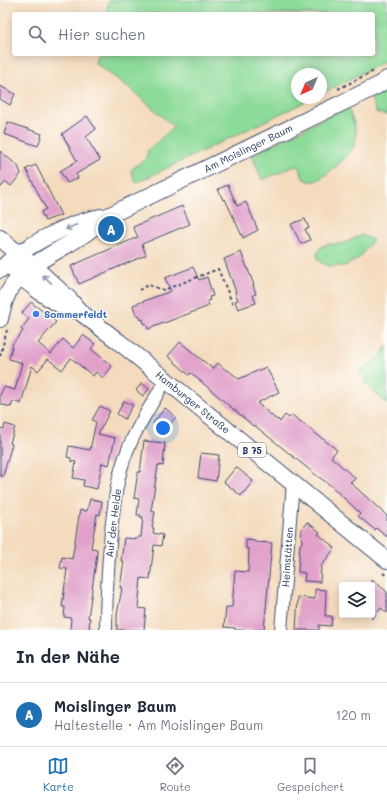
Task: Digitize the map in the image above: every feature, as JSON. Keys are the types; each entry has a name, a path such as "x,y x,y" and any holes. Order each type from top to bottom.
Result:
{"main road":[{"name":"Am Moislinger Baum","path":"0,319 8,292 21,277 33,266 83,235 108,216 377,86 384,74"},
{"name":"Am Moislinger Baum","path":"6,261 38,241 72,226 90,219 108,216"},
{"name":"Hamburger Straße","path":"2,239 6,261 33,266 70,300 80,312 166,379 387,560"},
{"name":"B 75","path":"6,261 21,277 64,307 80,312"}],"street":[{"name":"Auf der Heide","path":"106,630 108,564 115,496 127,450 144,414 166,379"},
{"name":"Heimstätten","path":"281,630 293,483"}],"path":[{"path":"333,91 384,74"},
{"path":"139,290 148,285 164,290 218,269 234,307"}],"green space":[{"path":"109,0 387,0 387,60 327,91 327,68 291,68 291,104 301,104 136,183 131,170 146,158 148,150 174,127 131,89 95,63 97,56 375,56 375,12 106,12"},
{"path":"387,87 387,115 377,113 370,97"},
{"path":"347,107 355,126 356,136 352,150 336,166 319,180 315,181 310,181 303,178 300,168 295,166 262,180 252,155"},
{"path":"362,235 373,240 358,259 344,266 327,266 318,260 317,254 321,247 327,244 342,244"},
{"path":"387,346 387,404 364,382 367,378 359,371 379,358"}],"building":[{"path":"0,86 15,94 10,105 0,99"},
{"path":"87,116 96,129 86,137 100,160 76,174 78,178 67,183 60,171 77,161 62,134"},
{"path":"8,122 42,134 38,146 4,134"},
{"path":"0,151 18,166 21,174 11,186 6,182 0,188"},
{"path":"36,165 61,215 45,221 41,212 46,209 26,169"},
{"path":"228,185 237,206 246,202 258,230 243,238 225,199 223,200 218,189"},
{"path":"182,206 190,224 142,244 146,255 79,284 71,266 138,237 133,227"},
{"path":"305,219 309,228 305,229 310,240 301,244 291,224"},
{"path":"241,252 254,285 256,294 253,295 256,303 238,309 235,301 238,300 236,292 224,259"},
{"path":"193,267 199,280 207,277 213,296 209,297 210,300 207,301 209,306 148,329 146,323 144,324 143,319 141,320 139,315 136,316 133,305 171,291 165,278"},
{"path":"31,302 56,322 38,343 51,354 63,339 73,348 83,335 95,344 91,349 112,366 103,378 96,372 93,376 71,358 62,370 48,359 38,371 32,366 21,404 13,401 11,407 0,404 0,395 4,387 15,390 22,363 9,359 13,343 23,331 21,329 29,319 22,313"},
{"path":"180,342 213,369 218,363 239,379 266,367 279,392 257,403 280,422 285,415 289,418 292,415 337,450 331,457 356,479 350,482 387,516 387,537 376,528 375,530 358,516 360,513 330,485 254,425 253,426 191,373 189,375 168,356"},
{"path":"142,383 149,389 143,396 136,390"},
{"path":"124,401 133,405 125,419 117,414"},
{"path":"100,406 110,411 98,434 115,438 109,465 102,463 97,489 83,486 84,480 73,478 76,462 71,461 71,458 67,457 69,446 90,450 96,422 92,420"},
{"path":"165,408 176,417 164,431 153,423"},
{"path":"5,424 15,427 3,476 0,476 0,428 4,429"},
{"path":"144,441 165,443 163,466 158,465 151,511 155,512 152,528 154,528 153,533 163,535 161,546 154,545 150,579 141,578 138,608 146,609 144,630 117,630 117,615 122,588 120,588 124,561 121,561 124,538 137,539 138,537 141,537 143,517 140,517 141,515 137,515 139,499 134,498 138,472 140,472"},
{"path":"201,453 219,455 216,481 198,478"},
{"path":"236,467 253,481 241,496 224,482"},
{"path":"90,499 102,501 100,515 97,514 91,548 97,549 97,554 88,618 90,618 89,630 70,630 71,618 64,617 65,607 62,607 67,569 60,568 62,557 72,559 80,510 87,511"},
{"path":"307,522 320,532 318,534 335,548 321,566 320,582 304,581 305,573 298,572 300,544 302,543 301,530"},
{"path":"246,539 255,540 255,542 272,543 264,630 235,630 235,628 224,627 226,607 232,607 235,571 248,572 249,549 246,549"},
{"path":"372,579 387,592 387,613 381,608 375,615 375,582 372,582"},
{"path":"315,589 326,590 325,616 332,616 331,626 319,625 319,630 296,630 298,597 315,599"}],"place":[{"name":"Moislinger Baum","path":"111,229"},
{"name":"Sommerfeldt","path":"36,314"}]}
